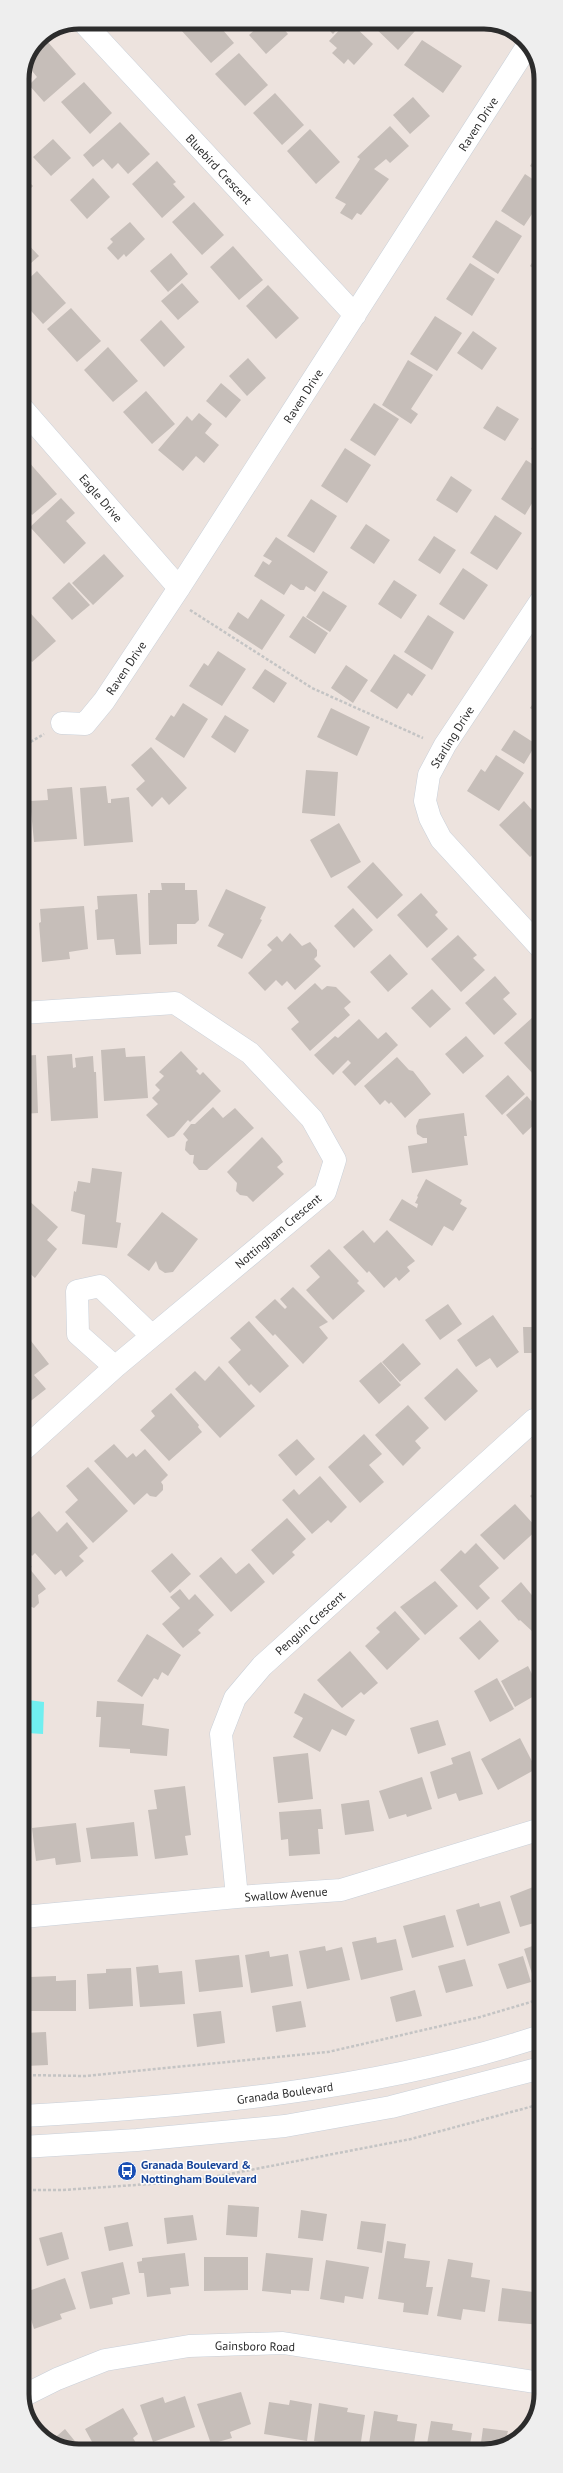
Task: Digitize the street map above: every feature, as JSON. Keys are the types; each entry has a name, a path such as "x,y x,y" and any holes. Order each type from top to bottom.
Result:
{"street":[{"name":"Bluebird Crescent","path":"89,29 355,315"},
{"name":"Raven Drive","path":"62,723 85,724 183,598 355,315 525,50"},
{"name":"Eagle Drive","path":"29,416 183,598"},
{"name":"Starling Drive","path":"534,611 445,745 429,775 426,801 430,818 441,839 534,940"},
{"name":"Nottingham Crescent","path":"29,1013 175,1003 250,1053 312,1118 335,1160 325,1192 115,1367 29,1445"},
{"path":"115,1367 78,1334 77,1290 100,1286 152,1336"},
{"name":"Penguin Crescent","path":"237,1897 221,1734 235,1698 262,1666 534,1420"},
{"name":"Swallow Avenue","path":"29,1916 237,1897 341,1890 534,1831"},
{"name":"Granada Boulevard","path":"29,2116 226,2102 354,2083 444,2063 534,2038"},
{"path":"29,2147 137,2140 285,2126 391,2107 534,2070"},
{"name":"Gainsboro Road","path":"29,2393 57,2379 105,2360 189,2346 283,2343 534,2382"}],"path":[{"path":"183,598 312,688 429,740"},
{"path":"29,2075 85,2076 328,2052 480,2016 534,2001"},
{"path":"29,2190 84,2189 193,2180 410,2139 534,2106"}],"water":[{"path":"29,1700 44,1702 43,1734 29,1733"}],"building":[{"path":"222,29 234,43 211,63 181,30"},
{"path":"255,29 284,29 288,34 266,54 249,35"},
{"path":"328,29 338,29 333,34"},
{"path":"340,29 357,29 373,44 354,65 348,59 344,64 332,53 337,48 329,41"},
{"path":"376,29 417,29 398,50"},
{"path":"422,40 462,66 443,93 404,65"},
{"path":"47,41 76,74 44,102 29,85 37,77 30,69 38,51"},
{"path":"239,53 268,85 245,106 215,74"},
{"path":"84,82 112,113 90,134 61,102"},
{"path":"275,93 304,125 282,145 253,113"},
{"path":"413,97 430,116 410,134 393,115"},
{"path":"120,122 150,154 128,174 118,163 112,169 103,159 93,167 83,155"},
{"path":"390,126 409,146 390,163 386,159 374,169 389,179 361,215 357,213 352,220 340,213 346,204 335,198 360,159 357,157"},
{"path":"310,129 340,162 316,184 287,151"},
{"path":"53,139 71,158 51,176 33,157"},
{"path":"534,160 534,168 530,166"},
{"path":"157,161 176,182 173,184 185,197 162,218 132,184"},
{"path":"525,174 534,180 534,211 524,226 501,211"},
{"path":"93,178 110,197 87,219 70,200"},
{"path":"29,182 33,186 29,190"},
{"path":"194,202 224,235 202,255 172,222"},
{"path":"496,220 522,236 498,274 472,257"},
{"path":"130,222 145,239 126,257 124,254 118,260 107,248 113,242 110,239"},
{"path":"29,245 39,256 29,265"},
{"path":"233,246 263,280 239,300 210,267"},
{"path":"171,253 188,274 168,292 150,271"},
{"path":"534,260 534,269 530,266"},
{"path":"470,263 495,279 472,316 446,299"},
{"path":"37,271 66,303 43,324 29,309 29,278"},
{"path":"182,283 199,302 178,320 161,301"},
{"path":"268,285 299,318 276,339 246,306"},
{"path":"71,308 101,341 77,362 47,329"},
{"path":"435,316 462,333 437,371 410,354"},
{"path":"161,320 185,347 164,367 140,340"},
{"path":"473,331 497,348 482,370 457,353"},
{"path":"108,347 138,381 113,402 84,370"},
{"path":"248,358 266,378 247,396 229,376"},
{"path":"408,360 433,375 411,409 418,414 411,424 382,405"},
{"path":"221,383 241,400 226,418 206,401"},
{"path":"146,391 175,424 152,444 123,412"},
{"path":"374,403 399,419 375,456 350,440"},
{"path":"497,406 519,419 505,441 483,428"},
{"path":"199,413 212,424 205,433 219,445 204,463 196,456 183,471 158,450 187,416 192,421"},
{"path":"534,444 534,451 531,449"},
{"path":"345,448 371,465 347,503 321,486"},
{"path":"526,460 534,465 534,500 525,515 501,499"},
{"path":"29,462 57,494 32,515 29,512"},
{"path":"451,476 472,490 457,513 436,500"},
{"path":"61,498 75,513 66,521 86,543 64,564 30,527"},
{"path":"311,499 337,516 314,553 287,536"},
{"path":"495,515 522,533 497,570 470,553"},
{"path":"366,524 390,540 374,564 350,548"},
{"path":"434,536 456,550 440,574 418,560"},
{"path":"276,537 328,572 315,592 306,586 304,590 300,590 291,584 284,595 254,576 263,561 269,565 272,561 263,556"},
{"path":"104,554 124,576 93,605 72,583"},
{"path":"463,568 488,585 464,620 439,604"},
{"path":"394,580 417,595 401,619 378,604"},
{"path":"69,582 90,605 72,620 52,598"},
{"path":"323,591 347,606 330,632 306,617"},
{"path":"261,599 285,615 262,650 228,628 238,612 248,619"},
{"path":"29,612 56,641 32,662 29,659"},
{"path":"428,615 454,632 432,670 404,652"},
{"path":"303,616 328,633 315,654 289,637"},
{"path":"218,651 246,669 222,706 189,686 204,663 208,666"},
{"path":"394,654 426,675 412,696 408,693 397,709 370,691"},
{"path":"346,665 368,680 353,703 331,688"},
{"path":"265,669 287,683 274,703 252,688"},
{"path":"534,702 534,710 530,708"},
{"path":"183,703 208,719 184,758 155,739 171,715 174,717"},
{"path":"331,708 370,727 357,756 317,737"},
{"path":"225,715 249,730 235,753 211,737"},
{"path":"514,730 534,743 534,747 524,764 501,750"},
{"path":"151,747 187,788 169,805 162,797 152,807 136,789 145,781 131,765"},
{"path":"496,755 524,773 499,811 467,791 481,769 485,772"},
{"path":"306,770 338,772 335,816 302,813"},
{"path":"106,786 108,803 111,803 111,799 129,797 133,842 84,846 80,788"},
{"path":"72,787 77,839 34,842 30,801 48,800 47,789"},
{"path":"524,801 534,812 534,853 530,857 499,825"},
{"path":"339,823 361,862 331,878 310,840"},
{"path":"373,862 403,895 377,919 347,887"},
{"path":"161,883 185,883 185,890 197,890 199,920 195,924 177,924 177,944 149,945 148,893 150,893 150,890 162,890"},
{"path":"226,889 266,907 260,919 262,920 242,959 217,946 224,934 208,926"},
{"path":"421,893 438,912 435,915 448,929 427,948 397,915"},
{"path":"137,894 141,954 116,955 114,939 97,940 95,910 98,909 97,896"},
{"path":"84,906 88,949 69,952 70,959 42,962 39,923 41,922 40,909"},
{"path":"353,908 373,930 354,948 334,926"},
{"path":"290,933 302,946 310,942 317,950 317,956 314,959 321,966 295,990 287,981 282,986 276,980 265,991 248,973 272,950 267,945 277,936 282,942"},
{"path":"458,935 477,955 473,958 485,970 461,992 431,959"},
{"path":"390,954 408,974 388,992 370,972"},
{"path":"495,976 510,993 503,999 517,1014 494,1035 465,1003"},
{"path":"315,983 322,990 327,986 336,987 351,1002 344,1008 350,1015 310,1051 291,1029 299,1022 287,1008"},
{"path":"432,989 451,1009 430,1028 411,1008"},
{"path":"533,1017 534,1075 504,1043"},
{"path":"359,1019 378,1039 386,1032 398,1045 355,1086 342,1072 351,1063 348,1060 333,1075 314,1055 335,1036 338,1038"},
{"path":"466,1036 484,1056 463,1074 445,1054"},
{"path":"125,1048 126,1057 145,1056 148,1098 104,1101 101,1050"},
{"path":"181,1051 198,1069 196,1071 200,1075 203,1072 221,1091 190,1122 188,1120 174,1136 168,1138 146,1115 158,1104 152,1098 160,1090 155,1085 164,1076 159,1072"},
{"path":"72,1054 73,1068 76,1067 75,1058 93,1056 94,1072 96,1072 98,1118 51,1121 47,1056"},
{"path":"36,1055 38,1113 29,1114 29,1056"},
{"path":"397,1057 409,1070 413,1071 431,1094 405,1118 391,1102 389,1104 385,1100 380,1105 364,1086"},
{"path":"508,1075 525,1094 502,1115 485,1096"},
{"path":"527,1096 534,1104 534,1125 523,1135 506,1115"},
{"path":"213,1107 223,1118 235,1108 254,1128 207,1170 199,1170 193,1163 194,1155 190,1155 185,1150 186,1142 188,1140 183,1134 191,1124 195,1124"},
{"path":"464,1113 467,1136 464,1136 468,1165 412,1173 408,1146 427,1143 427,1138 423,1138 417,1134 416,1126 419,1119"},
{"path":"262,1137 283,1162 277,1167 284,1174 253,1202 247,1196 240,1195 236,1191 237,1183 227,1172"},
{"path":"92,1168 122,1172 116,1222 121,1223 117,1248 82,1244 85,1215 71,1211 74,1191 76,1192 78,1181 90,1183"},
{"path":"426,1179 462,1200 460,1204 467,1208 453,1231 444,1226 432,1246 389,1220 402,1199 417,1208 418,1204 415,1203 418,1197 417,1196"},
{"path":"29,1201 58,1227 47,1240 57,1249 35,1278 29,1272"},
{"path":"162,1212 198,1239 173,1272 165,1273 159,1269 156,1261 149,1271 127,1255"},
{"path":"363,1230 374,1243 387,1230 415,1261 407,1267 410,1271 399,1281 396,1277 384,1288 369,1271 367,1273 343,1247"},
{"path":"329,1249 359,1281 357,1283 365,1291 333,1320 306,1290 320,1277 310,1266"},
{"path":"293,1287 328,1322 319,1327 328,1338 303,1364 275,1334 273,1336 255,1317 275,1299 285,1309 287,1307 280,1299"},
{"path":"448,1304 462,1324 440,1340 425,1320"},
{"path":"493,1315 519,1352 497,1368 490,1358 476,1367 457,1340"},
{"path":"249,1321 289,1366 260,1393 251,1384 249,1386 228,1362 241,1350 230,1338"},
{"path":"523,1327 534,1327 534,1353 524,1353"},
{"path":"31,1341 49,1364 34,1375 46,1389 29,1402 29,1342"},
{"path":"403,1343 421,1364 400,1382 382,1362"},
{"path":"381,1362 401,1385 379,1404 359,1381"},
{"path":"219,1366 255,1406 220,1438 175,1389 195,1371 205,1381"},
{"path":"457,1368 478,1391 445,1421 424,1398"},
{"path":"171,1393 199,1425 198,1427 202,1432 169,1461 140,1430 155,1416 151,1411"},
{"path":"408,1405 429,1428 415,1441 421,1448 403,1466 375,1435"},
{"path":"364,1434 382,1454 369,1465 384,1482 360,1503 328,1467"},
{"path":"297,1439 315,1459 296,1476 278,1455"},
{"path":"114,1444 127,1458 133,1453 136,1457 145,1449 168,1475 161,1482 163,1485 163,1490 156,1497 150,1496 147,1493 134,1505 94,1461"},
{"path":"88,1467 128,1511 93,1543 65,1512 78,1500 66,1486"},
{"path":"320,1476 347,1507 331,1523 328,1520 312,1534 282,1500 294,1489 299,1495"},
{"path":"534,1493 534,1500 530,1496"},
{"path":"515,1504 534,1525 534,1533 504,1560 480,1535"},
{"path":"39,1511 57,1532 67,1522 88,1548 79,1556 84,1561 66,1577 61,1570 55,1575 35,1553 32,1556 29,1553 29,1520"},
{"path":"287,1518 306,1539 292,1552 295,1555 273,1575 251,1550"},
{"path":"476,1543 499,1568 479,1586 490,1598 477,1610 440,1570 461,1550 465,1554"},
{"path":"172,1553 191,1574 170,1593 151,1571"},
{"path":"221,1557 236,1574 249,1563 265,1582 231,1612 199,1576"},
{"path":"29,1568 46,1589 38,1595 39,1603 34,1608 29,1606"},
{"path":"435,1581 458,1606 425,1635 400,1607"},
{"path":"521,1582 534,1598 534,1633 520,1620 519,1621 501,1601"},
{"path":"180,1589 189,1600 195,1594 214,1615 198,1630 201,1633 183,1648 162,1624 180,1608 170,1597"},
{"path":"395,1611 420,1639 387,1670 365,1646 380,1632 376,1628"},
{"path":"480,1620 499,1641 479,1660 459,1638"},
{"path":"147,1634 181,1655 168,1676 162,1672 158,1680 154,1678 142,1697 117,1681"},
{"path":"350,1651 378,1683 364,1695 361,1692 342,1708 317,1680"},
{"path":"528,1666 534,1678 534,1696 515,1707 501,1681"},
{"path":"497,1678 514,1709 490,1722 474,1691"},
{"path":"304,1693 355,1720 346,1736 332,1729 320,1752 293,1737 303,1718 294,1713"},
{"path":"97,1701 144,1704 142,1725 169,1729 167,1756 130,1753 130,1749 99,1747 101,1717 96,1717"},
{"path":"438,1720 446,1745 418,1754 410,1728"},
{"path":"520,1738 534,1765 534,1770 498,1790 481,1759"},
{"path":"470,1751 483,1794 459,1801 456,1793 438,1799 430,1772 453,1764 451,1758"},
{"path":"308,1753 313,1799 278,1803 273,1757"},
{"path":"422,1777 432,1809 407,1817 406,1814 389,1819 379,1791"},
{"path":"185,1786 191,1835 185,1836 188,1855 155,1859 148,1810 157,1809 154,1790"},
{"path":"369,1800 374,1831 345,1835 341,1804"},
{"path":"321,1809 323,1829 318,1829 320,1854 289,1856 288,1839 281,1840 279,1812"},
{"path":"134,1822 138,1856 91,1859 86,1828"},
{"path":"76,1823 81,1862 56,1865 55,1858 36,1861 32,1828"},
{"path":"534,1887 534,1923 520,1927 510,1896"},
{"path":"500,1901 510,1933 467,1946 456,1910 479,1903 480,1907"},
{"path":"445,1915 454,1947 412,1958 403,1926"},
{"path":"376,1937 377,1943 396,1939 403,1970 361,1980 352,1942"},
{"path":"534,1945 534,1980 524,1949"},
{"path":"325,1946 326,1951 342,1947 350,1980 307,1989 299,1951"},
{"path":"269,1951 270,1957 288,1954 293,1986 251,1993 245,1955"},
{"path":"239,1955 243,1987 199,1992 195,1960"},
{"path":"523,1956 531,1982 507,1989 498,1964"},
{"path":"465,1959 473,1986 446,1993 438,1966"},
{"path":"158,1965 159,1973 182,1971 185,2004 140,2007 136,1967"},
{"path":"131,1968 133,2006 89,2009 87,1974 106,1973 106,1969"},
{"path":"56,1976 56,1981 76,1980 76,2011 30,2011 30,1977"},
{"path":"415,1990 422,2016 396,2022 390,1997"},
{"path":"301,2001 306,2027 276,2032 272,2006"},
{"path":"221,2011 225,2043 197,2047 193,2014"},
{"path":"46,2032 48,2065 29,2066 29,2033"},
{"path":"228,2205 259,2207 257,2237 226,2235"},
{"path":"301,2210 327,2214 323,2241 298,2238"},
{"path":"193,2215 197,2240 167,2244 164,2218"},
{"path":"361,2221 386,2224 382,2253 357,2249"},
{"path":"128,2222 133,2246 109,2251 104,2227"},
{"path":"62,2232 69,2259 47,2266 39,2238"},
{"path":"387,2241 406,2244 404,2258 430,2261 426,2287 433,2287 428,2315 403,2312 404,2303 378,2299"},
{"path":"185,2253 189,2286 170,2288 171,2294 147,2297 144,2273 139,2273 137,2262 142,2261 142,2258"},
{"path":"266,2253 313,2258 309,2291 291,2290 291,2294 262,2291"},
{"path":"204,2257 248,2257 248,2290 204,2291"},
{"path":"448,2259 473,2263 471,2277 490,2280 485,2312 463,2309 461,2320 437,2316"},
{"path":"326,2260 369,2267 363,2299 345,2296 344,2303 320,2299"},
{"path":"123,2262 130,2294 112,2298 113,2304 90,2309 81,2272"},
{"path":"65,2278 76,2309 60,2314 62,2319 34,2329 29,2313 29,2291"},
{"path":"502,2288 534,2292 534,2324 498,2321"},
{"path":"241,2392 251,2424 230,2432 232,2438 211,2444 197,2404"},
{"path":"185,2396 195,2427 153,2442 140,2405 163,2397 165,2403"},
{"path":"290,2400 312,2404 307,2441 264,2434 269,2402 289,2405"},
{"path":"319,2403 348,2408 347,2412 365,2415 361,2444 334,2444 314,2441"},
{"path":"123,2408 138,2434 133,2438 136,2443 134,2444 93,2444 85,2429"},
{"path":"374,2411 398,2415 397,2421 417,2424 414,2444 369,2444"},
{"path":"431,2421 453,2424 452,2430 472,2433 470,2444 427,2444"},
{"path":"483,2428 508,2431 507,2435 511,2436 493,2443 481,2444"},
{"path":"65,2429 77,2444 70,2443 55,2438"}],"place":[{"name":"Granada Boulevard & Nottingham Boulevard","path":"127,2171"}]}
